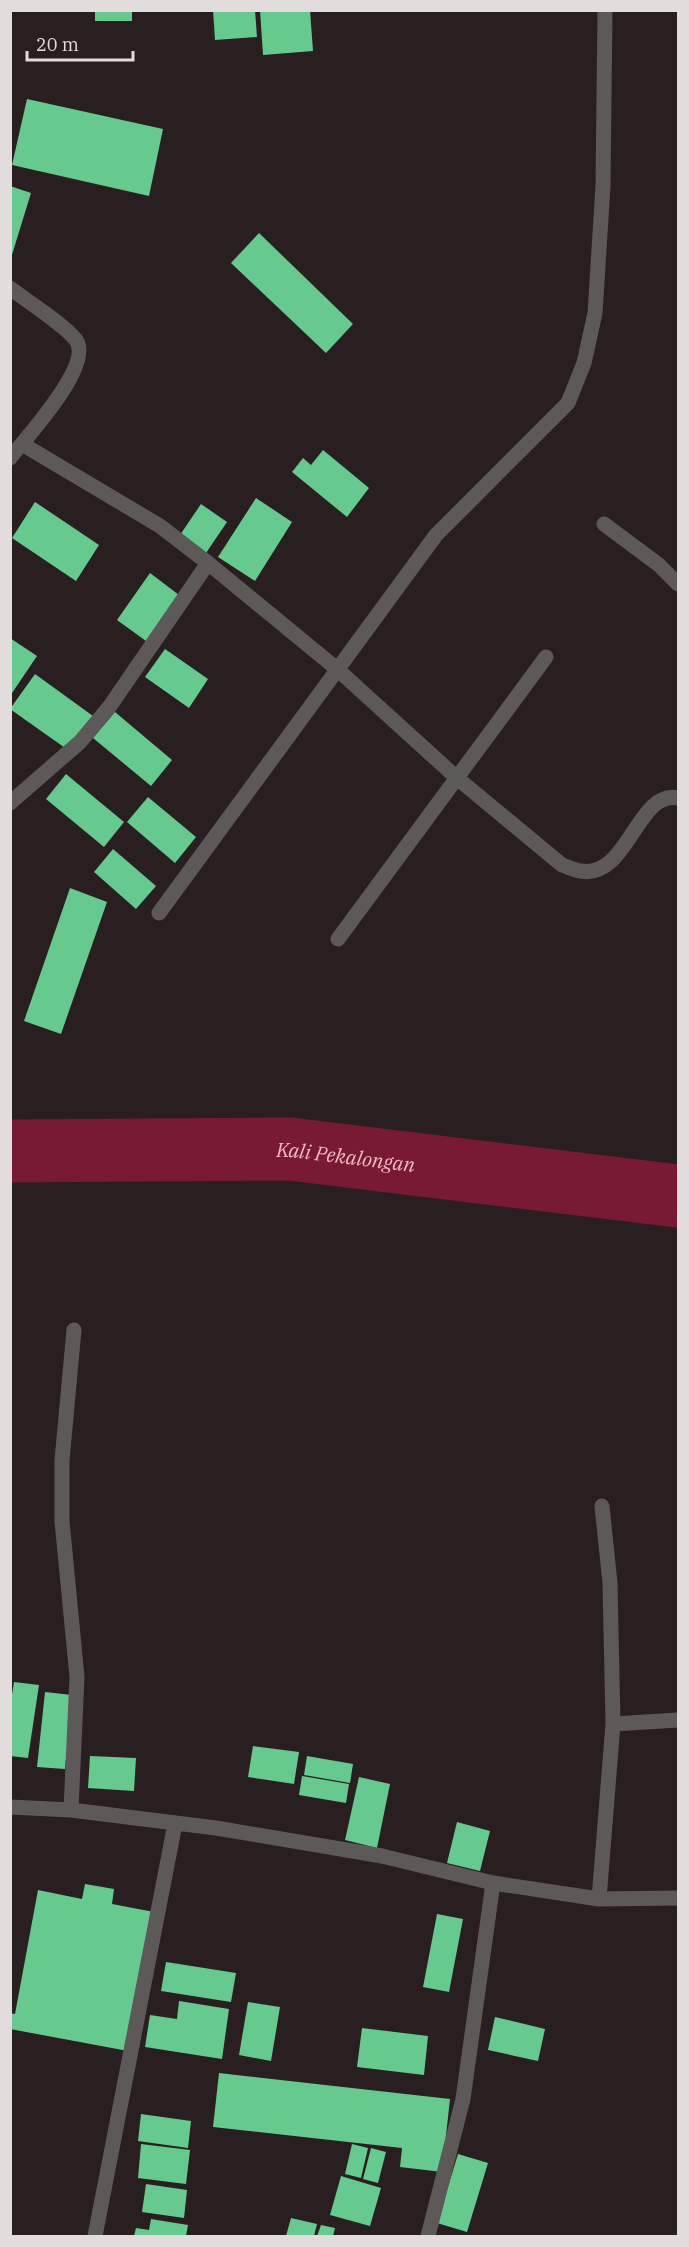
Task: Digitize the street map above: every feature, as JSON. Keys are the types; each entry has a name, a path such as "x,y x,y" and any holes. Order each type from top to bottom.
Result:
{"street":[{"path":"159,913 436,535 568,403 584,363 596,313 603,186 605,10"},
{"path":"10,288 78,342 80,353 78,365 70,381 10,458"},
{"path":"22,444 160,526 208,563 337,669 457,778 562,865 581,872 600,870 616,856 656,802 678,798"},
{"path":"604,524 658,565 678,584"},
{"path":"10,803 80,742 110,706 208,563"},
{"path":"338,939 546,657"},
{"path":"72,1810 77,1677 62,1521 62,1460 74,1330"},
{"path":"599,1899 613,1724 610,1583 602,1506"},
{"path":"613,1724 678,1720"},
{"path":"10,1807 72,1810 216,1828 382,1856 493,1883 599,1899 678,1898"},
{"path":"94,2236 175,1824"},
{"path":"428,2236 463,2098 493,1883"}],"building":[{"path":"95,10 132,10 132,21 95,21"},
{"path":"213,10 255,10 257,37 215,40"},
{"path":"260,10 310,10 313,51 263,55"},
{"path":"27,99 163,129 149,196 12,165"},
{"path":"10,186 31,193 11,258 10,258"},
{"path":"259,233 353,324 326,353 231,263"},
{"path":"323,450 369,488 347,517 292,472 303,458 311,465"},
{"path":"256,498 292,522 255,581 218,557"},
{"path":"35,502 99,545 76,581 12,538"},
{"path":"201,504 227,522 206,553 180,535"},
{"path":"150,573 179,595 146,641 117,620"},
{"path":"10,638 37,656 10,696"},
{"path":"165,649 208,679 189,708 145,677"},
{"path":"35,674 93,716 68,750 10,709"},
{"path":"115,712 172,760 151,786 93,738"},
{"path":"66,774 124,822 104,847 46,799"},
{"path":"148,797 196,837 175,863 127,822"},
{"path":"113,849 156,886 136,909 94,872"},
{"path":"70,888 107,902 61,1034 24,1021"},
{"path":"14,1682 39,1685 28,1758 10,1756 10,1707"},
{"path":"45,1692 72,1695 65,1769 37,1767"},
{"path":"253,1746 299,1752 294,1784 248,1777"},
{"path":"90,1756 136,1758 134,1791 88,1788"},
{"path":"307,1756 353,1764 350,1783 304,1775"},
{"path":"302,1776 349,1784 346,1803 299,1795"},
{"path":"359,1777 390,1784 377,1848 345,1840"},
{"path":"457,1822 490,1831 480,1871 447,1863"},
{"path":"85,1884 114,1889 112,1904 154,1912 128,2051 10,2029 10,2013 15,2014 38,1890 82,1899"},
{"path":"437,1914 463,1919 449,1992 423,1987"},
{"path":"166,1962 236,1973 231,2002 161,1991"},
{"path":"179,2001 229,2009 222,2059 145,2047 150,2015 177,2019"},
{"path":"248,2002 280,2007 271,2061 239,2055"},
{"path":"495,2017 545,2029 538,2061 488,2050"},
{"path":"362,2028 428,2036 424,2075 357,2067"},
{"path":"219,2073 450,2099 442,2172 400,2167 402,2148 213,2127"},
{"path":"141,2114 191,2121 188,2148 138,2141"},
{"path":"141,2144 190,2150 186,2184 138,2178"},
{"path":"352,2144 368,2148 361,2178 345,2174"},
{"path":"371,2148 386,2152 378,2183 363,2179"},
{"path":"458,2154 488,2163 467,2232 437,2223"},
{"path":"341,2176 381,2188 370,2226 330,2215"},
{"path":"146,2184 187,2190 184,2218 142,2212"},
{"path":"291,2218 317,2224 314,2236 286,2236"},
{"path":"151,2219 188,2225 186,2236 134,2236 136,2228 149,2230"},
{"path":"321,2225 335,2228 333,2236 317,2236"}],"waterway":[{"name":"Kali Pekalongan","path":"10,1151 290,1149 678,1196"}]}
